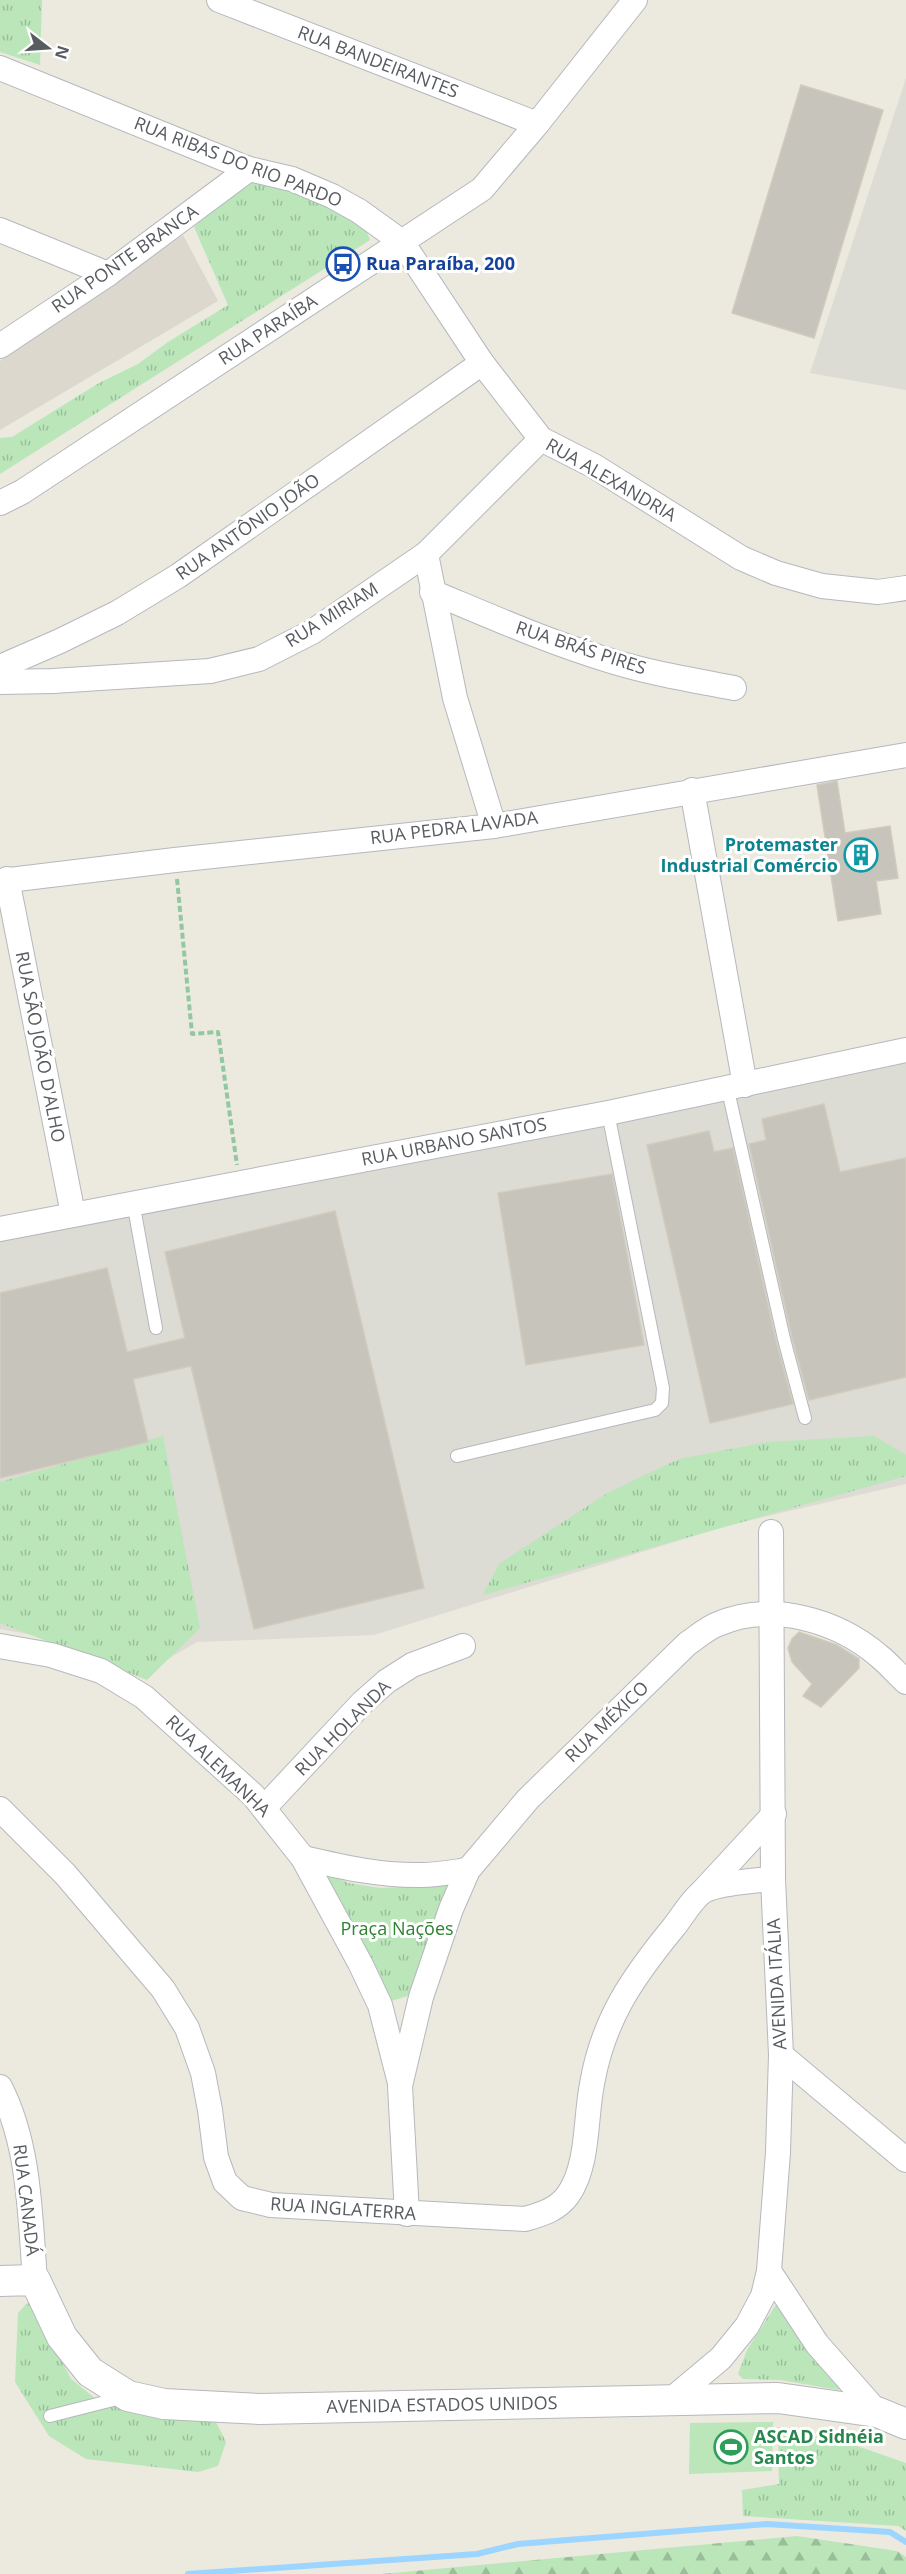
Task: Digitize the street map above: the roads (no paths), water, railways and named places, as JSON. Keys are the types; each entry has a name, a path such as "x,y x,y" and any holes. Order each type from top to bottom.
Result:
{"street":[{"name":"RUA BANDEIRANTES","path":"219,0 537,124"},
{"name":"RUA PARAÍBA","path":"0,503 42,479 482,189 537,124 635,0"},
{"name":"RUA RIBAS DO RIO PARDO","path":"0,68 249,169 292,179 332,196 359,211 402,242"},
{"name":"RUA PONTE BRANCA","path":"0,346 108,274 249,169"},
{"path":"0,231 108,274"},
{"name":"RUA ALEXANDRIA","path":"402,242 482,363 541,439 594,466 741,558 776,573 833,587 878,592 906,588"},
{"name":"RUA ANTÔNIO JOÃO","path":"0,667 117,613 178,576 482,363"},
{"name":"RUA MIRIAM","path":"0,682 210,671 258,659 312,632 426,554 541,439"},
{"path":"426,554 455,698 494,826"},
{"name":"RUA BRÁS PIRES","path":"432,592 536,635 608,660 675,677 734,688"},
{"name":"RUA PEDRA LAVADA","path":"3,880 494,826 692,790 906,755"},
{"path":"692,790 736,1086"},
{"name":"RUA SÃO JOÃO D'ALHO","path":"3,880 73,1214"},
{"name":"RUA URBANO SANTOS","path":"0,1229 608,1113 906,1050"},
{"name":"AVENIDA ITÁLIA","path":"672,2399 721,2358 747,2326 763,2296 769,2271 778,2152 781,2055 773,1879 771,1532"},
{"name":"RUA MÉXICO","path":"407,2214 400,2086 422,1997 451,1909 468,1870 528,1799 687,1644 717,1624 741,1617 771,1614 805,1617 844,1634 878,1655 906,1682"},
{"name":"RUA HOLANDA","path":"264,1808 363,1702 387,1682 412,1665 463,1646"},
{"name":"RUA ALEMANHA","path":"0,1647 51,1655 101,1671 144,1697 253,1795 303,1858 380,2005 400,2086"},
{"name":"RUA INGLATERRA","path":"0,1809 65,1874 163,1989 187,2028 203,2073 216,2157 225,2182 242,2198 271,2205 525,2219 551,2211 568,2195 580,2167 592,2084 601,2044 619,2000 643,1964 703,1892 774,1814"},
{"path":"303,1858 354,1870 392,1875 424,1875 468,1870"},
{"path":"703,1892 741,1882 773,1879"},
{"path":"380,2005 404,2009 422,1997"},
{"path":"781,2055 906,2160"},
{"name":"RUA CANADÁ","path":"0,2087 11,2108 24,2160 35,2280"},
{"path":"769,2271 817,2344 877,2412"},
{"path":"0,2281 35,2280"},
{"name":"AVENIDA ESTADOS UNIDOS","path":"35,2280 62,2337 90,2372 128,2396 164,2404 260,2409 778,2398 877,2412 906,2424"}],"lane":[{"path":"736,1086 784,1339 805,1418"},
{"path":"457,1456 655,1410 662,1403 663,1388 608,1113"},
{"path":"133,1202 156,1328"},
{"path":"50,2416 128,2396"}],"waterway":[{"path":"188,2574 477,2554 518,2544 767,2524 890,2532 906,2542"}],"place":[{"name":"Rua Paraíba, 200","path":"343,264"},
{"name":"Protemaster Industrial Comércio","path":"861,855"},
{"name":"ASCAD Sidnéia Santos","path":"731,2447"}],"park label":[{"name":"Praça Nações","path":"397,1929"}]}
